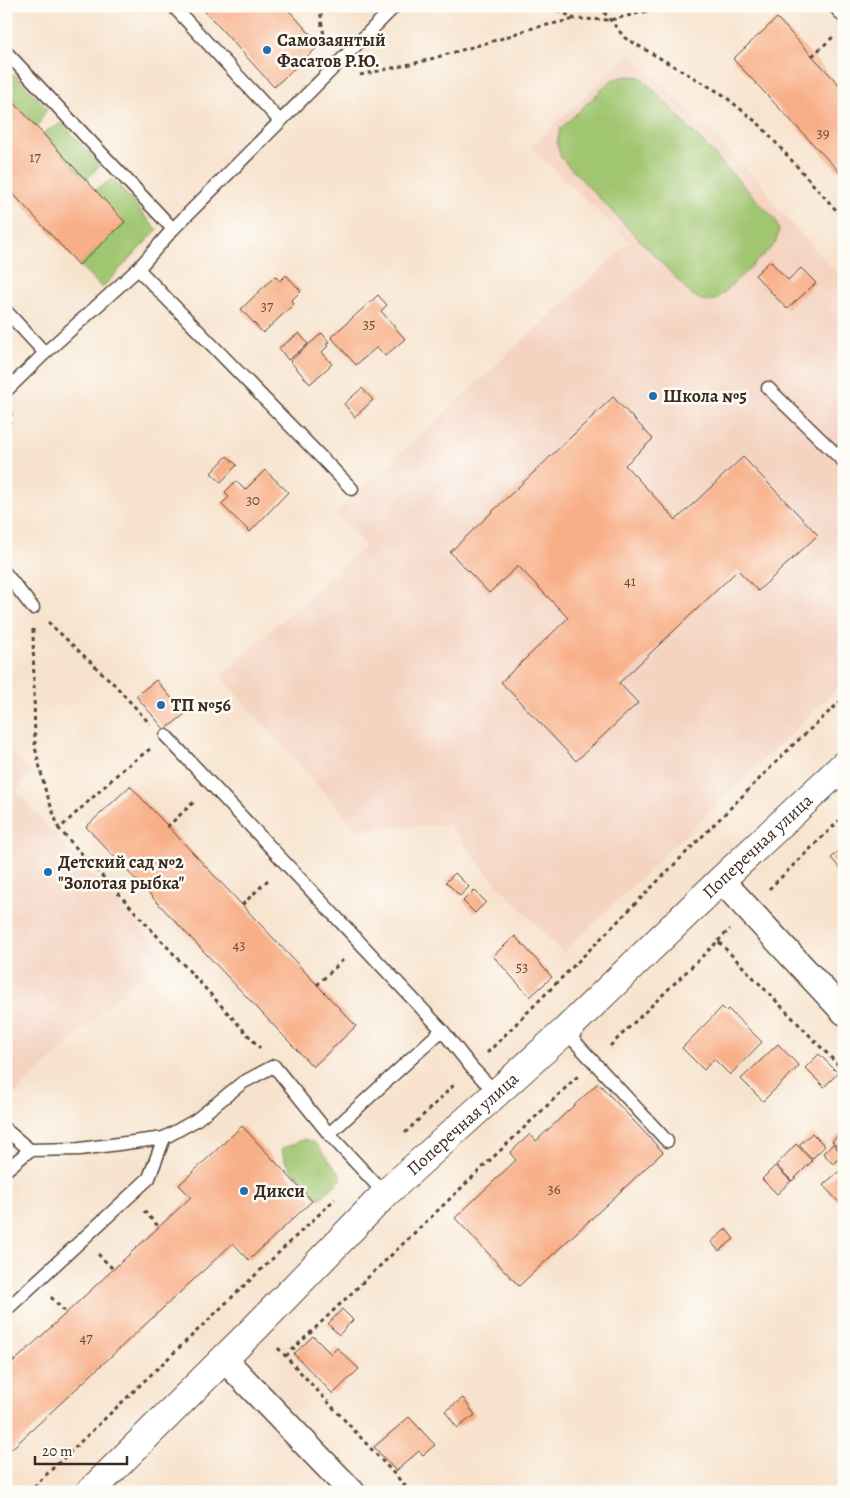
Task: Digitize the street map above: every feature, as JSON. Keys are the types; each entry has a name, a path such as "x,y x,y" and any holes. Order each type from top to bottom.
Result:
{"main road":[{"name":"Поперечная улица","path":"90,1492 224,1359 385,1194 565,1032 721,880 844,765"}],"street":[{"path":"721,880 844,1012"},
{"path":"224,1359 352,1492"}],"lane":[{"path":"173,6 280,121"},
{"path":"10,387 138,268 173,229 395,6"},
{"path":"834,6 844,17"},
{"path":"6,52 173,229"},
{"path":"138,268 352,489"},
{"path":"6,311 45,353"},
{"path":"768,388 844,462"},
{"path":"6,574 33,608"},
{"path":"166,736 442,1030 472,1068 497,1094"},
{"path":"329,1134 442,1030"},
{"path":"565,1032 667,1141"},
{"path":"6,1170 30,1150 80,1149 164,1138 196,1120 242,1083 274,1066 329,1134 385,1194"},
{"path":"6,1130 30,1150"},
{"path":"6,1310 149,1178 164,1138"}],"path":[{"path":"320,6 322,26 332,70 357,76 420,62 500,39 529,28 575,19 610,20 669,6"},
{"path":"551,6 575,19"},
{"path":"599,6 625,38 722,94 760,126 844,219"},
{"path":"812,56 838,33"},
{"path":"6,456 10,387"},
{"path":"33,608 115,685 154,729 166,736 122,770 59,829"},
{"path":"33,608 36,747 44,789 59,829 251,1037 274,1066"},
{"path":"400,1137 472,1068 793,745 844,698"},
{"path":"167,827 212,785"},
{"path":"286,1356 718,941 844,816"},
{"path":"242,905 286,864"},
{"path":"718,941 844,1071"},
{"path":"317,985 360,944"},
{"path":"28,1492 364,1171"},
{"path":"278,1348 411,1492"},
{"path":"6,1354 14,1362"}],"shaded area":[{"name":"Школа №5","path":"630,53 765,187 771,202 844,280 844,682 563,953 485,871 449,825 357,829 220,676 366,546 335,513 630,242 531,147"},
{"name":"Детский сад №2 \"Золотая рыбка\"","path":"6,746 32,773 16,791 164,954 6,1102"}],"green space":[{"path":"14,74 47,108 37,127 6,94 6,79"},
{"path":"626,76 641,77 775,219 779,231 775,244 717,299 705,302 692,295 561,158 557,144 560,129 612,80"},
{"path":"62,123 100,165 86,180 43,133"},
{"path":"113,179 157,230 102,288 79,265 125,222 95,190"},
{"path":"305,1139 315,1143 341,1175 341,1180 319,1199 286,1163 281,1149"}],"building":[{"path":"200,6 285,6 320,45 274,87"},
{"path":"777,18 844,90 844,177 733,59"},
{"path":"6,94 125,222 79,265 6,186"},
{"path":"770,261 788,280 801,268 816,283 787,309 755,275"},
{"path":"286,275 301,291 291,301 294,304 263,333 241,309 275,276 280,281"},
{"path":"378,295 387,305 381,311 405,339 385,356 377,347 356,365 331,337"},
{"path":"299,333 308,344 288,360 279,348"},
{"path":"322,333 329,342 322,352 332,364 310,384 290,361"},
{"path":"362,388 373,400 355,417 344,404"},
{"path":"613,397 653,439 625,465 676,520 743,457 818,535 758,591 738,570 619,683 638,703 576,761 501,682 568,618 518,566 489,593 450,552"},
{"path":"227,456 237,465 221,482 211,473"},
{"path":"265,470 288,492 250,532 221,504 229,497 225,492 236,481 245,490"},
{"name":"ТП №56","path":"156,680 185,714 165,730 136,696"},
{"path":"130,786 356,1026 313,1067 86,827"},
{"path":"844,846 844,873 831,858"},
{"path":"455,873 469,887 460,896 446,882"},
{"path":"474,890 486,902 475,913 463,901"},
{"path":"515,936 552,977 530,997 493,956"},
{"path":"722,1007 726,1011 728,1009 762,1042 730,1075 714,1059 704,1070 682,1048"},
{"path":"778,1044 799,1066 763,1101 741,1079"},
{"path":"819,1054 838,1073 824,1087 805,1068"},
{"path":"598,1083 663,1152 519,1286 455,1218 516,1160 510,1153 530,1134 536,1141"},
{"path":"242,1126 312,1201 249,1260 233,1243 6,1454 6,1369 191,1197 179,1185"},
{"path":"844,1130 844,1152 843,1153 832,1141"},
{"path":"812,1133 825,1146 812,1159 799,1145"},
{"path":"796,1144 812,1161 792,1181 776,1165"},
{"path":"833,1144 842,1155 833,1164 823,1153"},
{"path":"775,1166 791,1181 777,1194 762,1179"},
{"path":"844,1167 844,1208 823,1185"},
{"path":"726,1229 734,1239 719,1251 711,1242"},
{"path":"342,1309 353,1320 339,1335 328,1324"},
{"path":"313,1336 331,1354 337,1348 359,1369 333,1394 294,1354"},
{"path":"463,1398 475,1415 457,1428 445,1411"},
{"path":"409,1417 435,1445 423,1455 419,1451 396,1471 374,1447"}],"place":[{"name":"Самозаянтый Фасатов Р.Ю.","path":"267,50"},
{"name":"Школа №5","path":"653,396"},
{"name":"ТП №56","path":"161,705"},
{"name":"Детский сад №2 \"Золотая рыбка\"","path":"48,872"},
{"name":"Дикси","path":"244,1191"}]}
